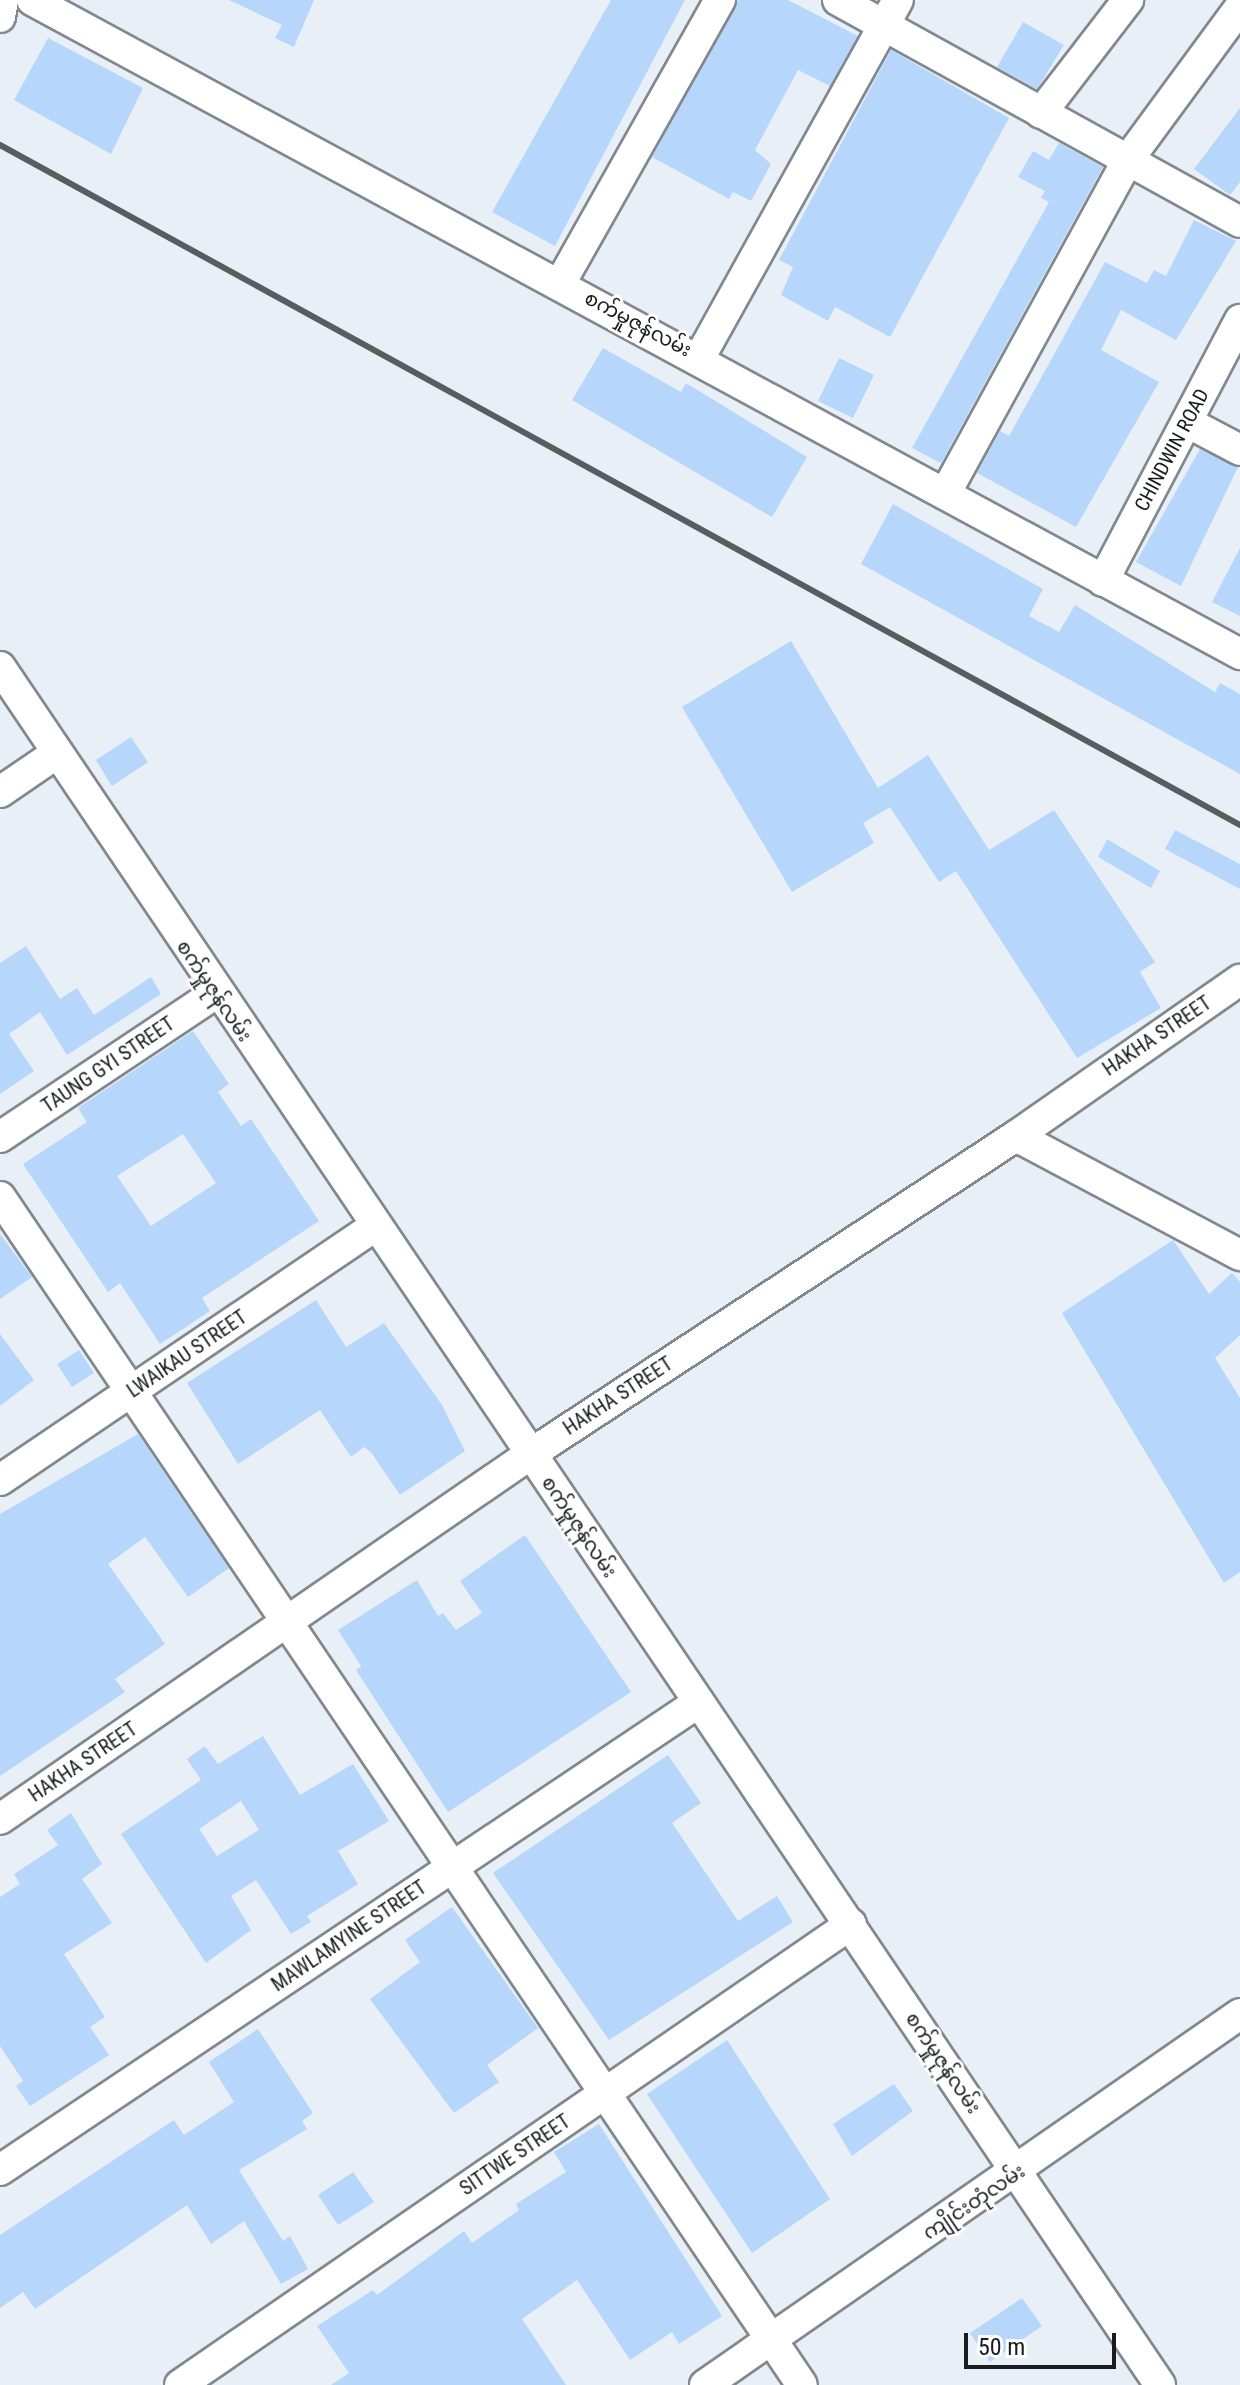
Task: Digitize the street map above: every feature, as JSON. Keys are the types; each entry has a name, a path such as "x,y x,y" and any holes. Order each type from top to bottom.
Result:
{"street":[{"path":"0,17 3,0"},
{"name":"စက်မှုဇုန်လမ်း","path":"32,0 700,357 1240,654"},
{"path":"561,282 720,0"},
{"path":"838,0 892,12 1041,113 1240,222"},
{"path":"1041,113 1128,0"},
{"path":"945,494 1127,161 1240,7"},
{"path":"700,357 892,12"},
{"name":"CHINDWIN ROAD","path":"1103,581 1240,320"},
{"path":"1187,422 1240,450"},
{"name":"စက်မှုဇုန်လမ်း","path":"0,667 54,755 851,1924 1160,2385"},
{"path":"0,792 54,755"},
{"name":"HAKHA STREET","path":"0,1819 529,1455 1016,1136 1240,980"},
{"name":"TAUNG GYI STREET","path":"0,1137 216,993"},
{"path":"1016,1136 1240,1255"},
{"path":"0,1197 802,2385"},
{"name":"LWAIKAU STREET","path":"0,1480 374,1227"},
{"name":"MAWLAMYINE STREET","path":"0,2170 699,1702"},
{"name":"SITTWE STREET","path":"180,2385 851,1924"},
{"name":"ကျိုင်းတုံလမ်း","path":"705,2385 1016,2173 1240,2014"}],"building":[{"path":"229,0 314,0 294,47 275,38 282,25"},
{"path":"611,0 685,0 555,246 492,212"},
{"path":"738,0 788,0 858,36 830,86 798,70 755,150 771,164 751,201 733,192 729,199 652,157"},
{"path":"1023,22 1064,45 1037,89 997,67"},
{"path":"48,38 143,88 111,154 14,100"},
{"path":"891,50 1009,118 890,337 835,307 828,321 781,295 793,267 779,260"},
{"path":"1240,108 1240,182 1230,195 1194,169"},
{"path":"1059,143 1103,167 941,463 912,448 1049,202 1041,198 1045,191 1018,177 1033,151 1049,160"},
{"path":"1194,220 1236,241 1176,340 1121,310 1101,350 1159,382 1076,527 977,473 1000,431 1009,436 1105,262 1147,283 1154,270 1166,276"},
{"path":"603,348 681,392 686,383 807,457 772,517 572,400"},
{"path":"839,358 874,375 853,418 818,401"},
{"path":"1200,449 1238,467 1181,586 1136,562"},
{"path":"893,504 1043,589 1029,616 1059,632 1075,605 1215,692 1220,683 1240,694 1240,774 861,564"},
{"path":"1240,548 1240,616 1212,602"},
{"path":"791,641 878,788 928,755 989,850 1054,810 1155,962 1140,972 1161,1008 1077,1058 956,871 939,882 890,807 863,823 874,843 792,892 682,707"},
{"path":"131,737 148,762 112,786 96,760"},
{"path":"1175,830 1240,864 1240,889 1165,849"},
{"path":"1107,839 1160,871 1151,888 1098,857"},
{"path":"26,946 60,999 77,988 94,1015 151,977 161,994 67,1055 40,1012 9,1034 34,1071 0,1094 0,963"},
{"path":"193,1031 229,1084 218,1092 241,1126 251,1119 319,1221 202,1298 210,1311 160,1344 120,1283 108,1292 23,1164 87,1122 78,1108","holes":["183,1134 216,1183 151,1226 117,1176"]},
{"path":"0,1234 32,1277 0,1299"},
{"path":"1173,1240 1209,1294 1232,1273 1240,1282 1240,1335 1215,1358 1240,1398 1240,1572 1224,1583 1062,1313"},
{"path":"316,1300 346,1347 384,1323 442,1405 465,1451 400,1495 371,1452 364,1447 351,1457 320,1410 238,1464 187,1383"},
{"path":"0,1334 34,1380 0,1406"},
{"path":"79,1350 94,1373 72,1387 57,1364"},
{"path":"138,1434 229,1568 188,1597 145,1537 108,1564 165,1644 115,1679 125,1692 0,1776 0,1514"},
{"path":"525,1535 631,1692 448,1812 356,1670 361,1666 338,1630 417,1580 438,1616 443,1613 456,1630 482,1613 460,1581"},
{"path":"263,1736 300,1795 353,1764 389,1821 338,1851 358,1884 307,1916 311,1922 291,1934 256,1880 231,1896 251,1930 206,1963 121,1834 201,1780 187,1759 205,1746 218,1764","holes":["241,1801 259,1830 217,1856 199,1829"]},
{"path":"668,1755 701,1803 672,1823 738,1921 777,1896 793,1922 609,2040 493,1873"},
{"path":"71,1813 102,1864 82,1879 112,1923 64,1954 105,2017 90,2027 109,2055 30,2106 16,2086 23,2081 0,2046 0,1897 20,1884 14,1874 58,1845 47,1830"},
{"path":"452,1907 538,2028 487,2065 499,2082 454,2113 370,1999 420,1962 405,1940"},
{"path":"258,2029 313,2113 302,2121 307,2129 239,2170 283,2241 290,2236 308,2269 281,2284 244,2221 211,2244 187,2205 35,2309 23,2292 0,2308 0,2235 174,2120 184,2135 234,2102 209,2062"},
{"path":"727,2040 830,2199 752,2253 647,2094"},
{"path":"894,2084 913,2111 852,2156 833,2124"},
{"path":"599,2124 722,2316 679,2344 672,2332 630,2360 577,2280 522,2319 566,2385 331,2385 349,2373 317,2326 373,2290 377,2295 464,2231 472,2243 519,2210 516,2204 566,2172 554,2152"},
{"path":"353,2172 374,2202 338,2225 318,2195"},
{"path":"1022,2298 1042,2326 990,2362 970,2333"}],"railway":[{"path":"0,145 1240,825"}]}
